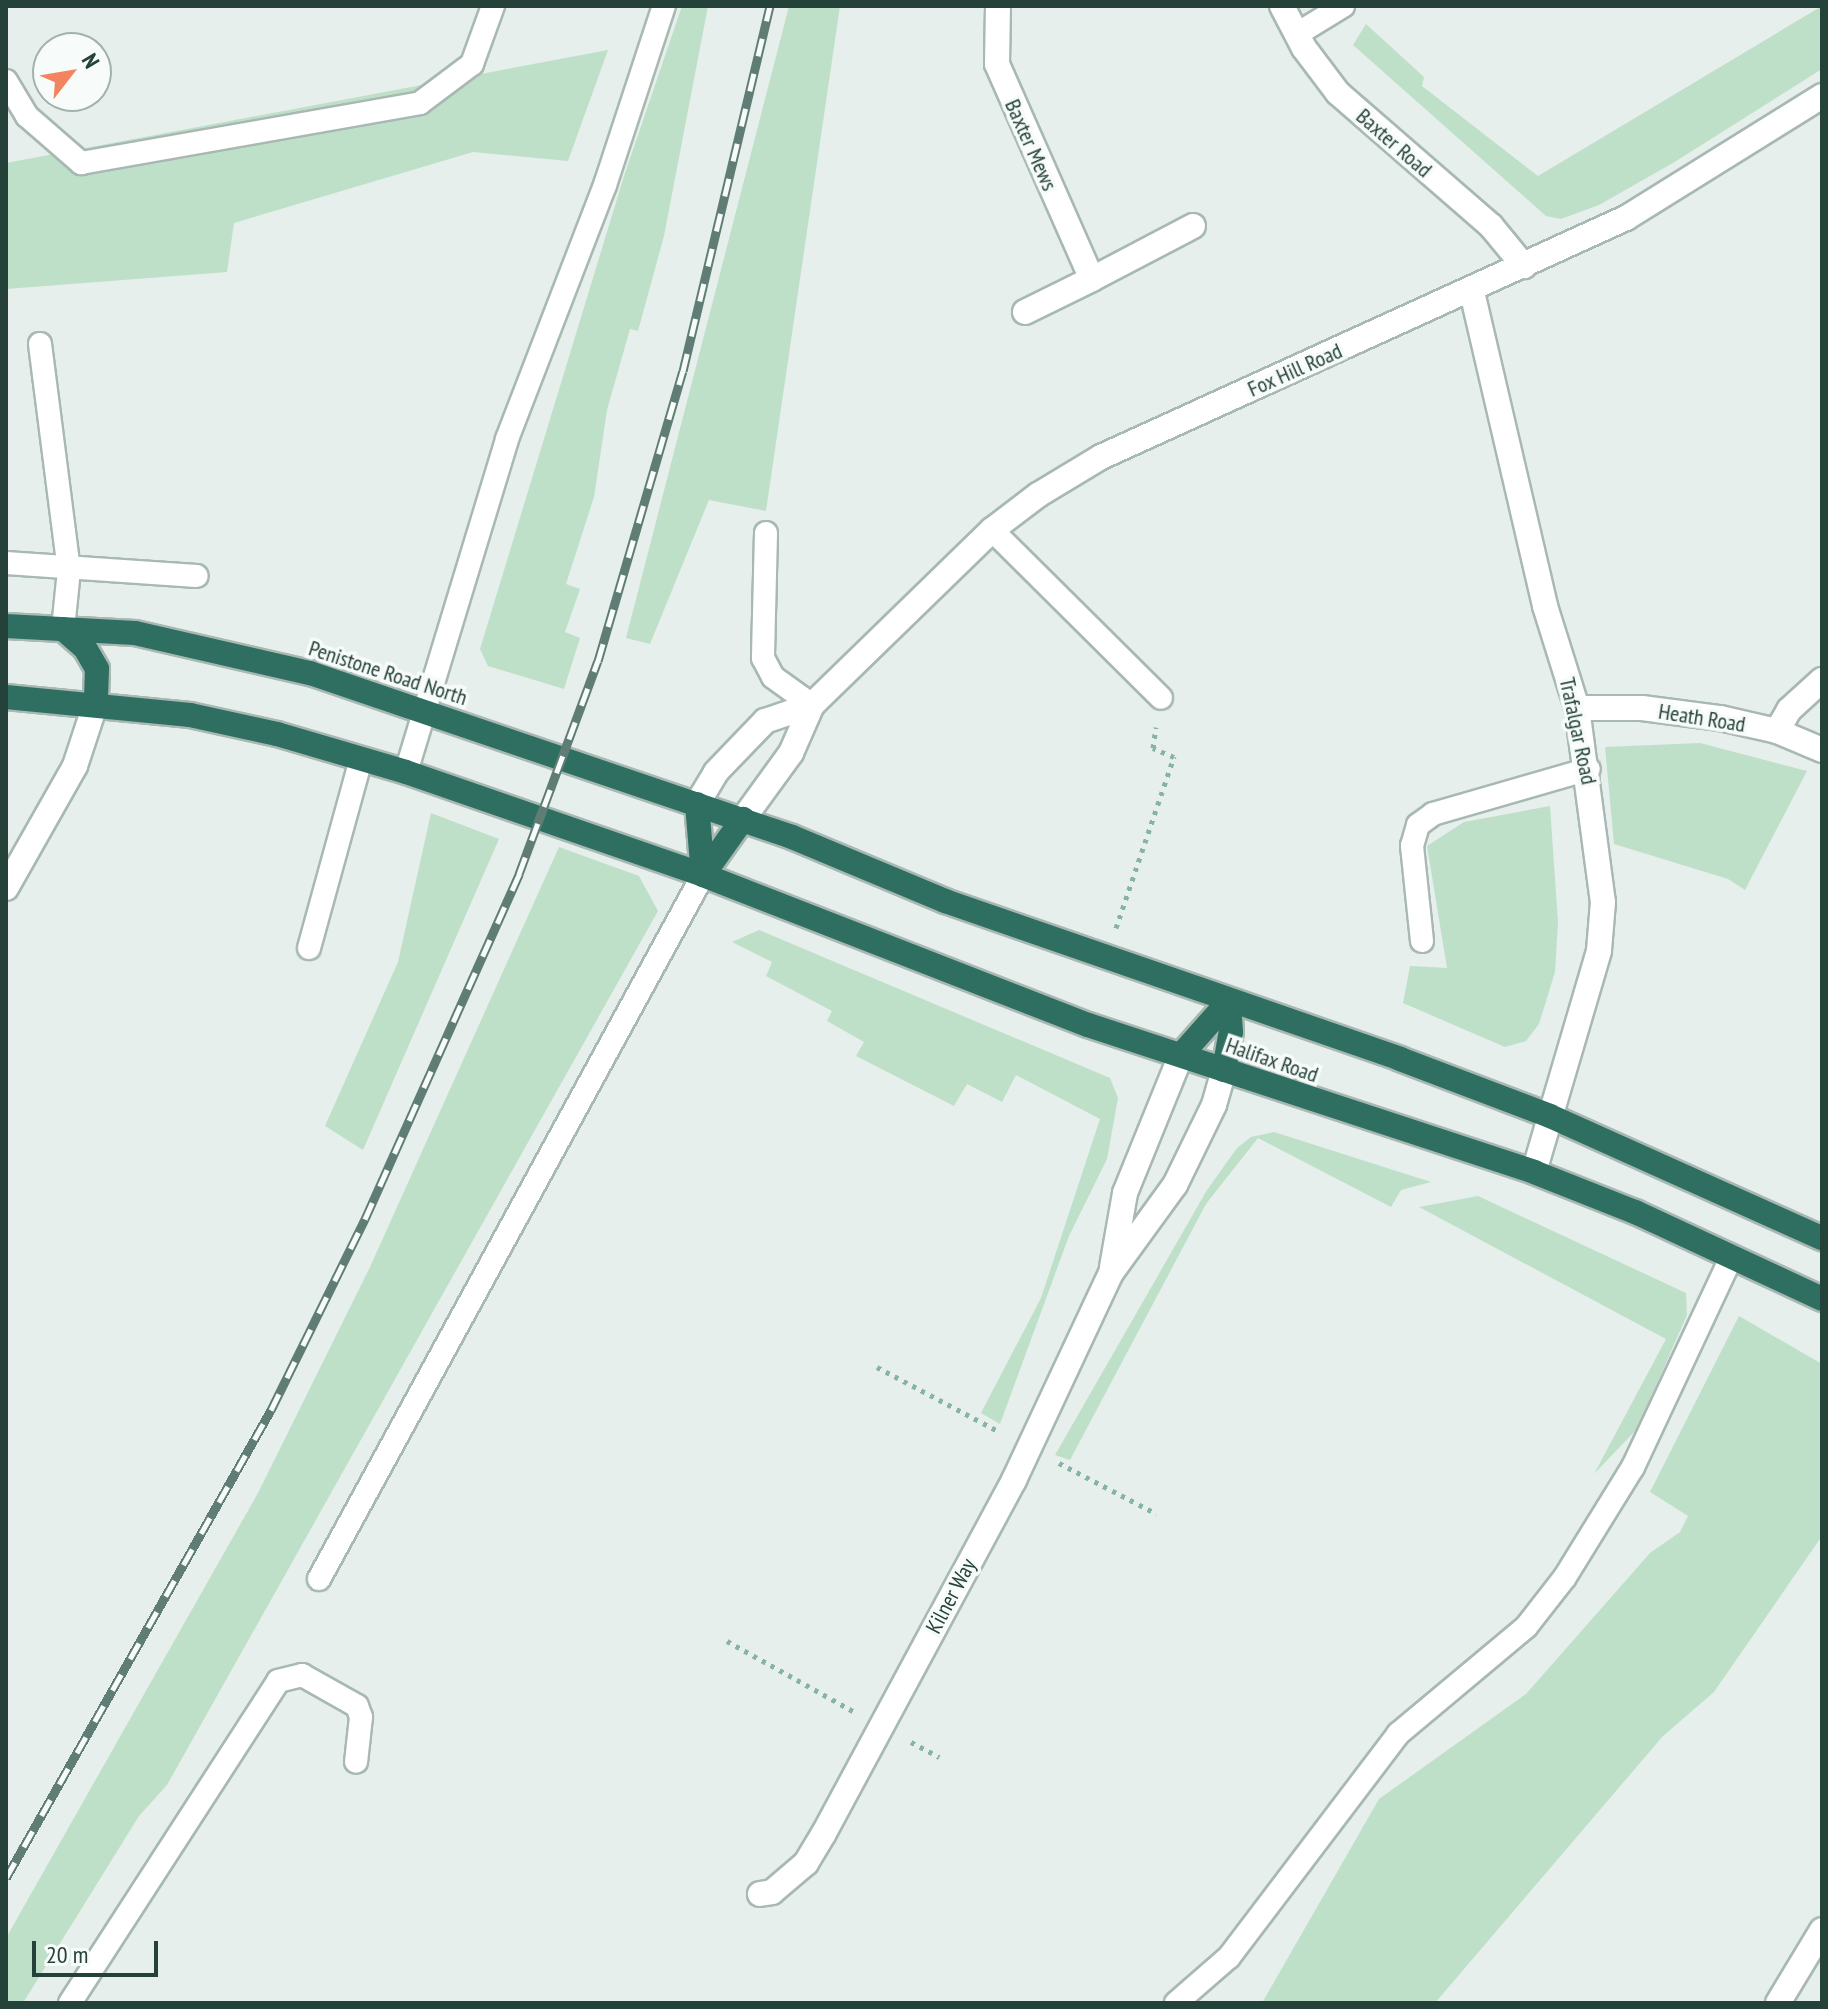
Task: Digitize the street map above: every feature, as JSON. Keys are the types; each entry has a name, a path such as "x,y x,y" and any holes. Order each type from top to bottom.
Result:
{"highway":[{"name":"Penistone Road North","path":"6,626 135,633 310,673 743,819"},
{"path":"63,629 85,648 97,669 96,702"},
{"path":"6,697 96,702 190,715 406,772 703,875"},
{"path":"697,804 703,875"},
{"path":"703,875 743,819"},
{"name":"Halifax Road","path":"743,819 1105,959 1550,1116 1822,1238"},
{"name":"Halifax Road","path":"703,875 1088,1025 1534,1172 1732,1256 1822,1299"},
{"path":"1181,1055 1229,1001"},
{"path":"1224,1070 1231,1032 1229,1001"}],"street":[{"name":"Baxter Mews","path":"998,6 997,64 1092,279"},
{"name":"Baxter Road","path":"1282,6 1297,34 1338,93 1491,226 1524,266"},
{"name":"Fox Hill Road","path":"743,819 791,753 812,705 992,530 1101,457 1472,292 1626,218 1822,96"},
{"path":"1025,312 1193,226"},
{"name":"Trafalgar Road","path":"1472,292 1545,606 1577,708 1589,769 1603,902 1599,951 1534,1172"},
{"path":"1777,731 1789,710 1822,680"},
{"path":"6,888 75,766 96,702"},
{"name":"Fox Hill Road","path":"697,804 716,772 765,721 812,705"},
{"name":"Heath Road","path":"1577,708 1642,708 1777,731 1822,750"},
{"name":"Kilner Way","path":"1111,1273 1125,1193 1181,1055"},
{"name":"Kilner Way","path":"760,1894 772,1892 806,1863 1014,1480 1111,1273 1175,1185 1214,1105 1224,1070"},
{"path":"1778,2003 1822,1930"}],"lane":[{"path":"6,81 27,116 81,163 420,103 472,64 493,6"},
{"path":"406,772 507,439 605,185 664,6"},
{"path":"1297,34 1343,6"},
{"path":"40,344 69,570 63,629"},
{"path":"992,530 1161,698"},
{"path":"766,533 763,658 773,677 812,705"},
{"path":"6,563 69,570 197,576"},
{"path":"309,948 361,759"},
{"path":"1422,941 1412,846 1418,825 1433,814 1589,769"},
{"path":"319,1579 703,875"},
{"path":"1176,2003 1229,1957 1398,1734 1526,1627 1565,1577 1633,1467 1732,1256"},
{"path":"70,2003 278,1681 302,1675 357,1706 361,1717 356,1762"}],"path":[{"path":"1105,959 1174,757 1153,748 1161,698"},
{"path":"727,1641 939,1757"}],"green space":[{"path":"682,6 708,6 664,236 638,331 630,329 607,410 594,497 566,584 580,589 565,632 580,638 564,689 488,666 480,649 624,176"},
{"path":"789,6 840,6 766,511 709,500 650,644 626,638"},
{"path":"1822,6 1822,69 1673,163 1599,205 1561,219 1546,216 1353,45 1366,24 1424,77 1422,86 1538,176"},
{"path":"608,50 568,161 473,152 234,223 227,272 6,289 6,163"},
{"path":"1700,743 1807,771 1745,890 1728,879 1614,844 1605,747"},
{"path":"1550,806 1558,922 1555,972 1539,1024 1526,1041 1505,1047 1403,1003 1410,966 1447,968 1427,846 1464,822"},
{"path":"431,813 499,839 363,1150 325,1126 398,962"},
{"path":"559,847 639,876 658,911 167,1785 139,1816 23,2003 6,2003 6,1938 258,1493 370,1267"},
{"path":"759,930 1110,1078 1118,1098 1107,1159 1069,1236 1000,1424 981,1413 1041,1298 1100,1119 1016,1075 1002,1102 967,1084 954,1106 856,1056 864,1042 827,1021 832,1011 766,976 772,962 732,942"},
{"path":"1274,1132 1431,1182 1401,1190 1391,1207 1258,1138 1206,1204 1070,1460 1055,1455 1207,1190 1237,1148 1251,1137"},
{"path":"1478,1196 1686,1293 1687,1315 1637,1429 1594,1474 1666,1339 1419,1207"},
{"path":"1739,1316 1822,1364 1822,1536 1714,1692 1663,1736 1435,2003 1262,2003 1379,1799 1526,1694 1650,1553 1680,1532 1688,1516 1650,1492"}],"railway":[{"path":"6,1878 271,1410 365,1219 519,874 598,661 683,371 770,6"}]}
